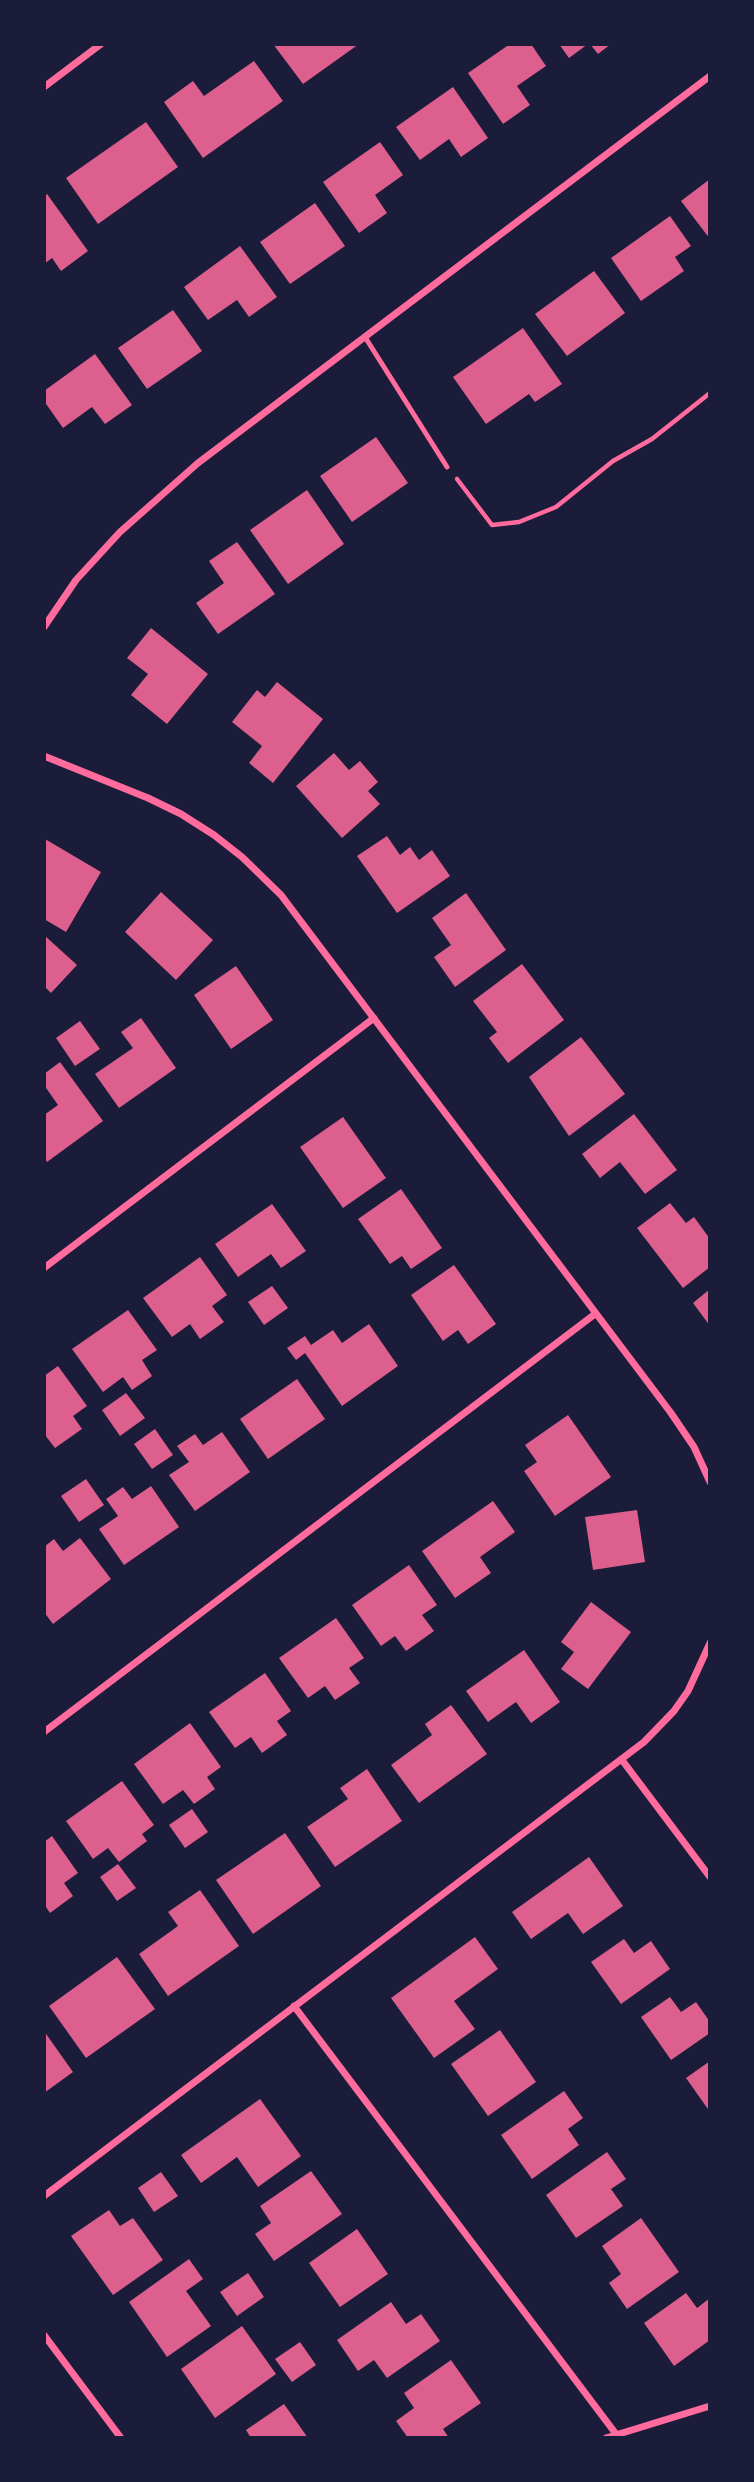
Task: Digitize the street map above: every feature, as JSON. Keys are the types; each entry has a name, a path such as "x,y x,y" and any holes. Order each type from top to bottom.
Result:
{"street":[{"path":"44,87 101,44"},
{"path":"44,627 76,580 120,532 198,463 710,76"},
{"path":"44,756 181,814 242,857 281,895 687,1435 710,1482"},
{"path":"44,1268 374,1018"},
{"path":"44,1732 596,1314"},
{"path":"44,2196 622,1760 674,1711 688,1690 710,1643"},
{"path":"622,1760 710,1877"},
{"path":"294,2006 618,2437"},
{"path":"44,2335 121,2438"},
{"path":"606,2438 618,2437 710,2406"}],"lane":[{"path":"365,337 447,467"}],"path":[{"path":"447,467 492,525 519,522 556,508 613,461 652,439 710,393"}],"building":[{"path":"273,44 359,44 303,84"},
{"path":"510,44 531,44 546,66 517,86 530,105 503,124 468,73"},
{"path":"559,44 588,44 569,58"},
{"path":"590,44 611,44 598,54"},
{"path":"254,61 283,101 203,158 164,102 193,81 204,96"},
{"path":"453,87 488,138 461,157 449,139 420,160 396,127"},
{"path":"146,122 178,167 98,224 66,178"},
{"path":"380,142 403,175 375,195 387,213 359,233 323,182"},
{"path":"710,179 710,239 681,201"},
{"path":"47,194 88,251 61,271 52,258 44,264 44,197"},
{"path":"315,203 345,246 290,284 260,242"},
{"path":"670,216 691,246 675,257 684,271 641,301 611,258"},
{"path":"240,246 277,297 249,317 237,300 208,320 184,287"},
{"path":"594,271 625,313 567,356 535,314"},
{"path":"173,310 202,351 147,389 118,348"},
{"path":"523,328 562,384 535,402 529,394 486,424 453,377"},
{"path":"95,354 132,405 105,424 92,407 63,428 44,401 44,391"},
{"path":"376,437 408,483 352,522 320,476"},
{"path":"307,490 344,544 288,584 250,530"},
{"path":"237,542 275,594 218,634 196,603 224,583 209,561"},
{"path":"151,628 208,674 167,724 131,695 148,674 127,658"},
{"path":"277,682 323,719 273,783 249,763 262,746 232,722 257,690 265,697"},
{"path":"334,753 349,770 360,761 378,782 368,791 380,804 342,838 296,786"},
{"path":"387,836 400,855 410,847 419,860 432,850 450,876 397,913 357,856"},
{"path":"45,839 101,872 66,932 44,919"},
{"path":"161,892 213,940 176,980 125,932"},
{"path":"466,893 506,950 455,987 434,957 451,945 432,918"},
{"path":"44,935 77,965 51,993 44,986"},
{"path":"522,964 564,1020 508,1063 489,1038 497,1032 473,1001"},
{"path":"236,966 273,1020 231,1049 194,995"},
{"path":"141,1018 176,1068 119,1108 95,1074 133,1048 121,1032"},
{"path":"80,1021 100,1049 75,1066 56,1038"},
{"path":"581,1037 625,1094 569,1136 529,1077"},
{"path":"60,1062 103,1121 47,1162 44,1157 44,1115 58,1105 44,1085 44,1074"},
{"path":"634,1114 677,1170 645,1194 620,1162 600,1178 582,1154"},
{"path":"343,1117 386,1178 343,1208 300,1147"},
{"path":"401,1189 442,1248 411,1269 402,1256 390,1264 358,1219"},
{"path":"670,1203 686,1223 694,1217 710,1239 710,1267 683,1288 637,1228"},
{"path":"272,1204 306,1251 281,1268 271,1254 238,1277 215,1244"},
{"path":"200,1257 227,1295 212,1306 224,1322 200,1339 190,1324 172,1337 143,1298"},
{"path":"454,1265 496,1324 468,1344 458,1330 443,1341 411,1295"},
{"path":"272,1286 288,1308 264,1325 248,1302"},
{"path":"710,1289 710,1326 693,1303"},
{"path":"128,1310 157,1350 142,1360 152,1376 132,1390 123,1377 103,1392 72,1349"},
{"path":"369,1324 398,1366 342,1406 305,1353 296,1360 287,1348 305,1336 311,1345 333,1330 342,1343"},
{"path":"58,1366 87,1406 73,1416 82,1429 55,1448 44,1436 44,1376"},
{"path":"297,1379 325,1419 268,1459 240,1419"},
{"path":"126,1393 145,1418 120,1436 102,1410"},
{"path":"568,1415 611,1477 555,1516 524,1471 537,1462 525,1445"},
{"path":"155,1429 173,1455 152,1469 134,1444"},
{"path":"222,1432 250,1472 195,1511 169,1475 189,1462 177,1446 195,1434 203,1445"},
{"path":"86,1479 104,1505 79,1522 61,1496"},
{"path":"151,1486 179,1527 124,1565 99,1529 118,1516 106,1499 123,1487 132,1499"},
{"path":"493,1501 515,1532 480,1557 491,1573 455,1598 422,1551"},
{"path":"637,1510 645,1562 593,1570 585,1517"},
{"path":"80,1538 111,1579 53,1624 44,1612 44,1547 54,1539 63,1551"},
{"path":"409,1565 437,1605 422,1615 434,1631 406,1651 395,1636 381,1646 352,1605"},
{"path":"591,1602 631,1632 588,1689 561,1669 574,1652 561,1642"},
{"path":"336,1618 364,1658 349,1668 360,1683 335,1700 325,1686 308,1698 279,1658"},
{"path":"524,1650 560,1702 531,1723 516,1702 488,1722 466,1691"},
{"path":"265,1673 291,1711 277,1721 287,1735 262,1753 251,1737 235,1748 209,1712"},
{"path":"451,1705 487,1754 419,1803 391,1765 432,1735 425,1724"},
{"path":"190,1723 221,1767 207,1777 215,1789 194,1804 183,1790 163,1804 134,1764"},
{"path":"367,1769 402,1821 335,1867 307,1827 348,1799 340,1788"},
{"path":"122,1781 154,1825 142,1834 147,1841 119,1862 108,1848 93,1859 66,1821"},
{"path":"192,1809 208,1832 185,1848 169,1825"},
{"path":"285,1833 321,1886 253,1934 216,1880"},
{"path":"52,1836 78,1873 64,1883 73,1896 50,1913 44,1904 44,1842"},
{"path":"589,1857 623,1906 583,1934 568,1913 531,1939 512,1912"},
{"path":"118,1864 136,1888 117,1901 100,1877"},
{"path":"200,1890 239,1946 168,1996 139,1954 178,1926 168,1912"},
{"path":"475,1937 498,1969 454,2001 475,2029 434,2058 391,1998"},
{"path":"624,1939 634,1953 651,1941 670,1969 621,2004 591,1962"},
{"path":"117,1957 155,2009 86,2058 49,2006"},
{"path":"670,1997 681,2012 696,2002 710,2022 710,2033 671,2060 641,2017"},
{"path":"500,2030 536,2082 488,2116 451,2064"},
{"path":"44,2031 73,2072 44,2093"},
{"path":"710,2061 710,2112 686,2078"},
{"path":"564,2091 583,2118 568,2129 579,2145 532,2179 501,2135"},
{"path":"260,2099 301,2156 258,2187 237,2157 201,2183 181,2155"},
{"path":"607,2152 626,2179 611,2189 623,2206 576,2238 546,2195"},
{"path":"311,2171 342,2214 274,2261 255,2234 271,2223 260,2206"},
{"path":"161,2172 178,2196 154,2212 138,2188"},
{"path":"109,2210 120,2226 133,2218 163,2260 113,2295 71,2236"},
{"path":"641,2218 679,2272 627,2309 609,2283 621,2274 602,2246"},
{"path":"357,2229 388,2274 340,2307 309,2263"},
{"path":"189,2259 203,2279 186,2291 211,2326 167,2357 129,2302"},
{"path":"248,2273 264,2297 237,2316 220,2292"},
{"path":"686,2293 697,2308 710,2298 710,2340 674,2366 644,2323"},
{"path":"391,2302 406,2324 421,2314 440,2341 387,2378 374,2360 358,2371 337,2340"},
{"path":"242,2326 276,2374 215,2418 181,2369"},
{"path":"300,2342 316,2365 292,2382 275,2359"},
{"path":"451,2360 481,2403 443,2429 449,2438 408,2438 396,2421 414,2408 404,2393"},
{"path":"284,2404 308,2438 251,2438 246,2430"}]}
